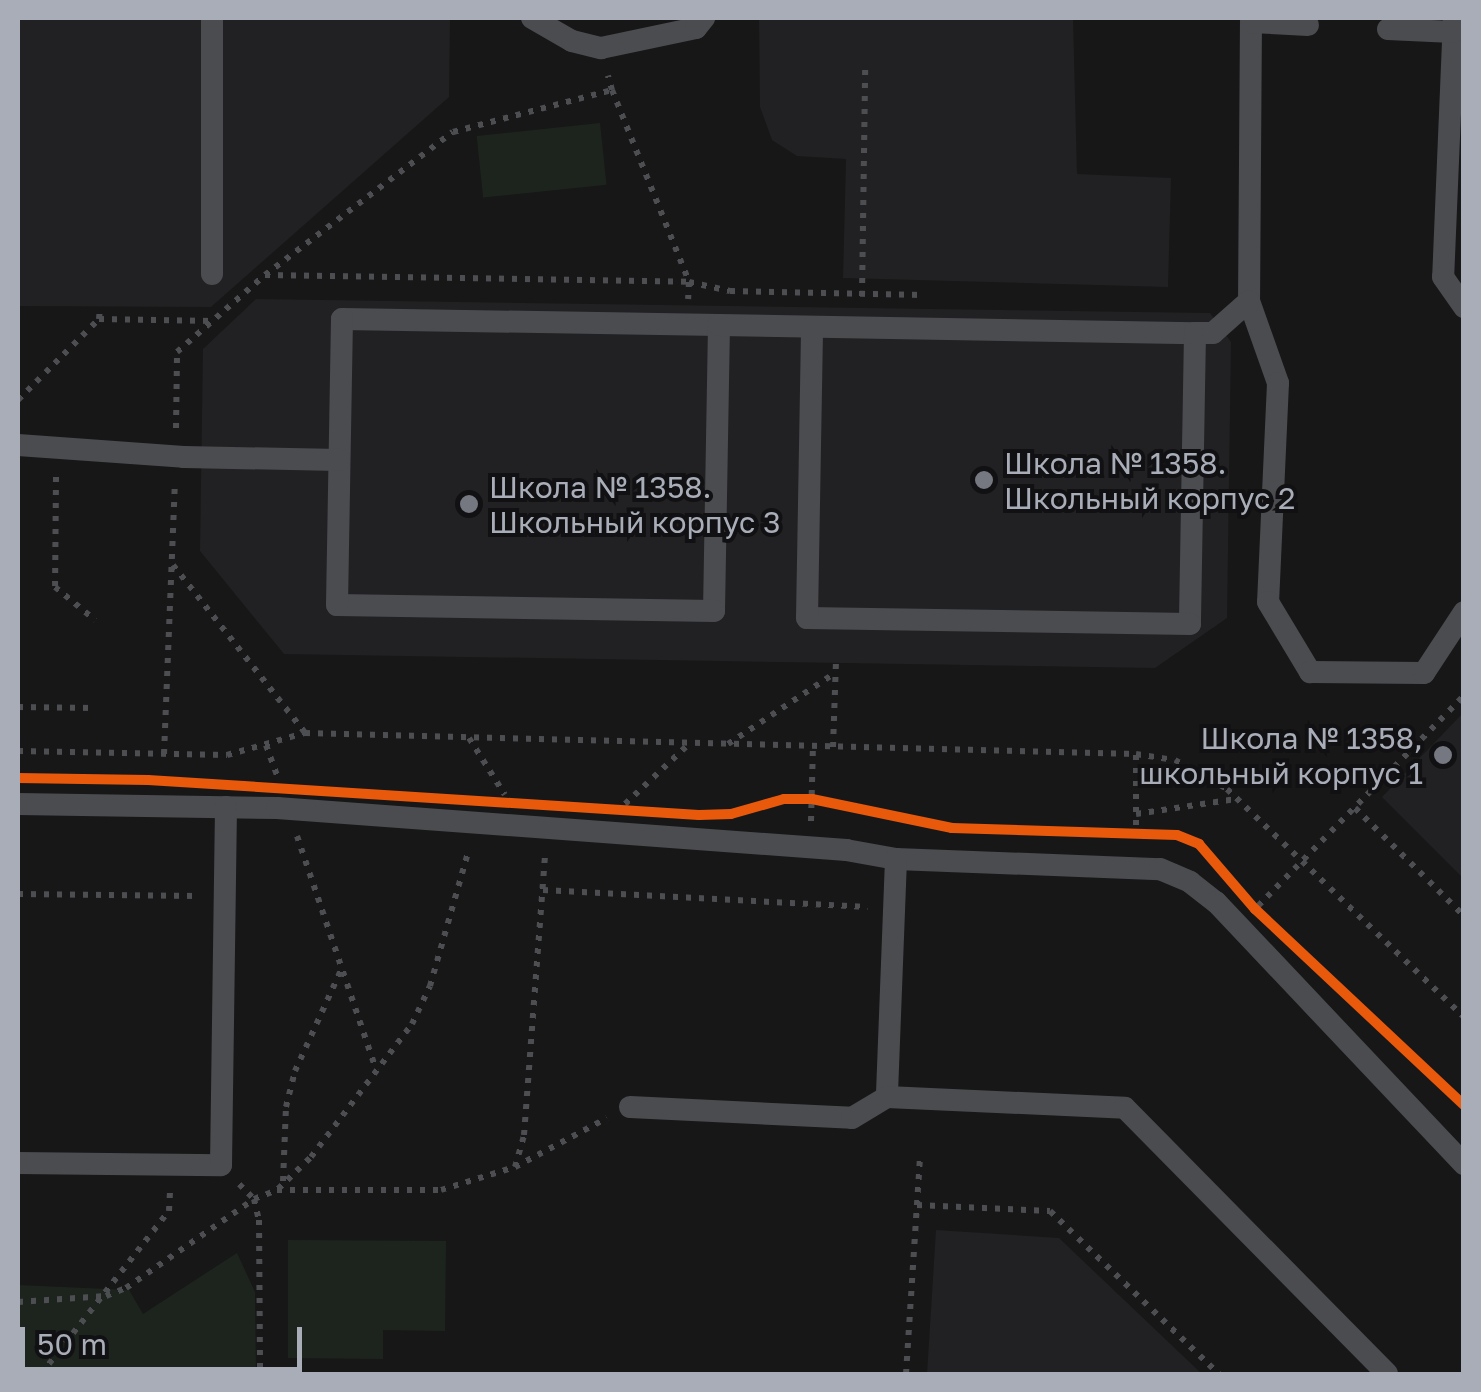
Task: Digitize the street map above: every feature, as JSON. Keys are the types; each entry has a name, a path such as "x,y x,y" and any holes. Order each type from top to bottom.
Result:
{"lane":[{"path":"212,18 212,274"},
{"path":"532,18 572,41 601,48 696,28 704,18"},
{"path":"1308,25 1251,20 1249,300 1278,383 1268,602 1310,672 1424,673 1464,612"},
{"path":"1388,29 1454,25 1443,277 1464,308"},
{"path":"719,325 714,611 337,605 342,319 719,325 812,327 1213,333 1249,300"},
{"path":"812,327 807,618 1152,624 1190,624 1195,333"},
{"path":"18,445 176,456 339,460"},
{"path":"18,804 226,807 285,799 548,827 810,847 896,859 1160,870 1190,882 1239,926 1464,1164"},
{"path":"18,1163 221,1165 226,807"},
{"path":"888,1097 896,859"},
{"path":"630,1107 852,1118 888,1097 1125,1108 1387,1374"}],"path":[{"path":"601,48 612,90 689,282 688,325"},
{"path":"862,294 865,70"},
{"path":"164,754 177,352 265,275 453,132 612,90"},
{"path":"265,275 689,282 730,291 939,295"},
{"path":"18,400 100,319 100,306"},
{"path":"100,319 213,321"},
{"path":"56,446 55,586 95,620"},
{"path":"172,565 305,733"},
{"path":"833,748 836,663"},
{"path":"728,744 835,673"},
{"path":"1239,926 1464,696"},
{"path":"18,706 94,708"},
{"path":"18,751 228,754 305,733 1136,754 1175,760 1237,798 1464,1017"},
{"path":"468,737 510,804"},
{"path":"618,810 690,744"},
{"path":"266,745 376,1070"},
{"path":"810,847 813,747"},
{"path":"1135,866 1136,754"},
{"path":"262,787 285,799"},
{"path":"1136,814 1237,798"},
{"path":"798,799 828,800"},
{"path":"491,802 510,804"},
{"path":"1354,808 1464,916"},
{"path":"618,810 634,811"},
{"path":"515,1167 524,1135 548,827"},
{"path":"1118,830 1150,832"},
{"path":"18,1302 106,1296 126,1288 254,1199 280,1186 311,1157 412,1024 430,986 469,848"},
{"path":"542,890 894,908"},
{"path":"18,894 224,896"},
{"path":"1244,896 1269,922"},
{"path":"280,1186 286,1107 295,1071 342,969"},
{"path":"280,1186 442,1190 515,1167 630,1107"},
{"path":"906,1374 920,1156"},
{"path":"41,1374 169,1212 170,1165"},
{"path":"221,1165 254,1199 260,1220 260,1374"},
{"path":"916,1205 1050,1211 1219,1374"}],"shaded area":[{"path":"18,18 450,18 449,97 211,307 18,306"},
{"path":"759,18 1073,18 1077,174 1171,178 1168,287 843,278 846,159 797,156 772,140 760,107"},
{"path":"600,123 606,185 483,198 477,136"},
{"path":"256,299 1210,313 1231,342 1227,618 1155,668 284,654 200,551 203,349"},
{"name":"Школа № 1358, школьный корпус 1","path":"1463,713 1463,878 1382,797"},
{"path":"936,1230 1059,1238 1202,1374 927,1374"},
{"path":"288,1240 446,1241 445,1331 383,1330 383,1359 288,1358"},
{"path":"237,1253 255,1292 256,1374 18,1374 18,1285 129,1290 143,1314"}],"cycle path":[{"path":"18,778 148,780 699,815 731,814 784,799 812,799 952,828 1177,835 1199,844 1255,909 1464,1105"}],"place":[{"name":"Школа № 1358. Школьный корпус 2","path":"984,480"},
{"name":"Школа № 1358. Школьный корпус 3","path":"469,504"},
{"name":"Школа № 1358, школьный корпус 1","path":"1443,755"}]}
